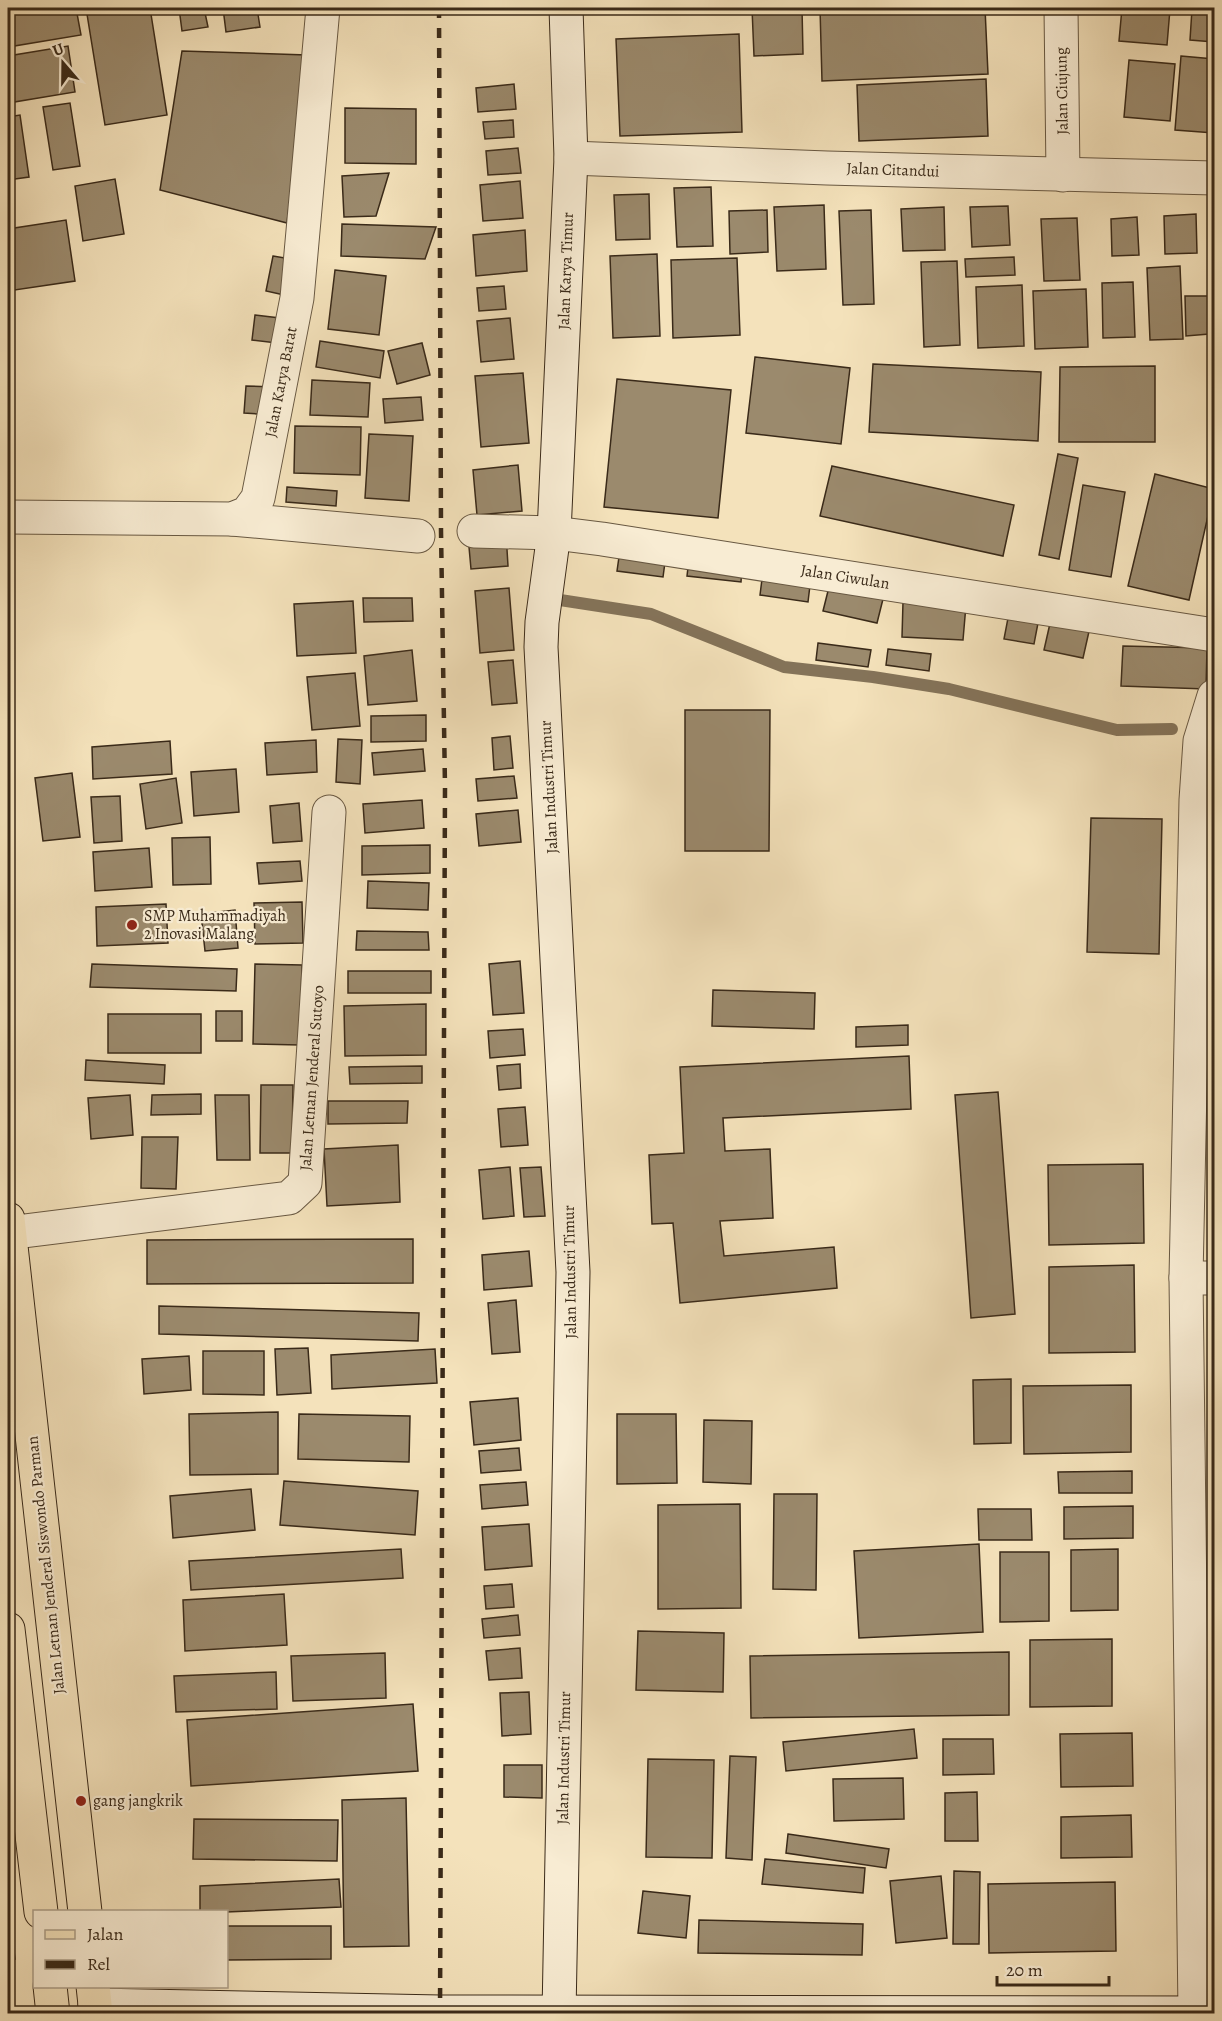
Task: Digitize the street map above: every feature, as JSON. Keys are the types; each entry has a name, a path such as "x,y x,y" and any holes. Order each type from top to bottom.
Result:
{"main road":[{"name":"Jalan Letnan Jenderal Siswondo Parman","path":"8,1228 18,1410 85,1910"},
{"path":"8,1629 41,1910"},
{"path":"50,1988 53,2013"}],"street":[{"name":"Jalan Karya Barat","path":"232,519 248,513 258,498 297,298 322,8"},
{"name":"Jalan Karya Timur","path":"554,533 571,158 566,8"},
{"name":"Jalan Ciujung","path":"1061,8 1062,175"},
{"name":"Jalan Citandui","path":"571,158 1215,178"},
{"path":"8,517 232,519 418,536"},
{"name":"Jalan Ciwulan","path":"474,531 554,533 614,541 1215,634"},
{"name":"Jalan Industri Timur","path":"554,533 542,622 542,647 573,1272 559,2013"},
{"path":"1195,2013 1205,800 1200,741 1215,696"},
{"name":"Jalan Letnan Jenderal Sutoyo","path":"8,1228 289,1198 305,1183 329,812"},
{"path":"95,2002 559,2013 1215,2013"}],"building":[{"path":"8,8 76,8 81,35 8,47"},
{"path":"86,8 150,8 167,115 105,125"},
{"path":"179,8 204,8 208,27 182,31"},
{"path":"223,8 257,8 260,27 226,32"},
{"path":"752,8 802,8 803,54 754,56"},
{"path":"820,8 985,8 988,74 822,81"},
{"path":"1122,8 1170,9 1167,45 1119,41"},
{"path":"1192,9 1214,11 1214,42 1190,40"},
{"path":"739,34 742,132 620,136 616,39"},
{"path":"68,46 75,92 8,103 8,56"},
{"path":"182,51 307,55 287,223 160,190"},
{"path":"1181,56 1214,59 1214,133 1175,130"},
{"path":"1129,60 1175,64 1170,121 1124,117"},
{"path":"986,79 988,136 859,141 857,85"},
{"path":"514,84 516,109 478,112 476,88"},
{"path":"70,103 80,166 53,170 43,107"},
{"path":"345,108 416,109 416,164 345,163"},
{"path":"20,115 29,177 8,180 8,117"},
{"path":"513,120 514,137 485,139 483,122"},
{"path":"518,148 521,173 488,175 486,151"},
{"path":"389,173 376,216 344,217 342,176"},
{"path":"115,179 124,234 83,241 75,186"},
{"path":"520,181 523,218 483,221 480,185"},
{"path":"711,187 713,246 677,247 674,188"},
{"path":"649,194 650,239 616,240 614,195"},
{"path":"824,205 826,269 777,271 774,207"},
{"path":"1008,206 1010,245 972,247 970,207"},
{"path":"944,207 945,250 903,251 901,209"},
{"path":"767,210 768,252 730,254 729,211"},
{"path":"871,210 874,304 843,305 839,211"},
{"path":"1196,214 1197,253 1165,254 1164,216"},
{"path":"1137,217 1139,255 1112,256 1111,219"},
{"path":"1077,218 1080,280 1044,281 1041,219"},
{"path":"66,220 75,281 8,291 8,229"},
{"path":"342,224 436,227 425,259 341,256"},
{"path":"525,230 527,271 476,276 473,235"},
{"path":"657,254 660,336 613,338 610,256"},
{"path":"273,256 297,260 289,296 266,291"},
{"path":"1014,257 1015,275 966,277 965,259"},
{"path":"737,258 740,335 673,338 671,260"},
{"path":"957,261 960,345 924,347 921,262"},
{"path":"1180,266 1183,339 1150,340 1147,268"},
{"path":"335,270 386,276 379,335 328,329"},
{"path":"1133,282 1135,337 1103,338 1102,283"},
{"path":"1022,285 1024,346 978,348 976,287"},
{"path":"504,286 506,309 479,311 477,288"},
{"path":"1086,289 1088,347 1035,349 1033,291"},
{"path":"1185,296 1208,296 1209,334 1186,336"},
{"path":"255,315 288,319 285,344 252,340"},
{"path":"510,318 514,359 481,362 477,321"},
{"path":"320,341 384,351 380,378 316,367"},
{"path":"422,343 430,375 397,384 388,351"},
{"path":"755,357 850,368 841,444 746,433"},
{"path":"873,364 1041,372 1038,441 869,432"},
{"path":"1155,366 1155,442 1059,442 1060,367"},
{"path":"523,373 529,443 481,447 475,376"},
{"path":"617,379 731,390 718,518 604,507"},
{"path":"312,380 370,383 368,417 310,415"},
{"path":"246,386 275,387 274,415 244,413"},
{"path":"421,397 423,420 385,423 383,399"},
{"path":"295,426 361,427 360,475 294,473"},
{"path":"369,434 413,436 409,501 365,498"},
{"path":"1058,454 1078,458 1059,559 1039,555"},
{"path":"518,465 522,511 477,515 473,470"},
{"path":"832,466 1014,505 1003,556 820,516"},
{"path":"1155,474 1214,489 1189,600 1128,586"},
{"path":"1083,485 1125,492 1111,577 1069,570"},
{"path":"287,487 337,491 336,506 286,502"},
{"path":"506,533 508,566 471,569 468,536"},
{"path":"620,550 666,555 663,577 617,571"},
{"path":"689,559 742,566 741,582 687,576"},
{"path":"763,571 811,577 808,602 760,595"},
{"path":"830,583 884,595 877,623 823,611"},
{"path":"509,588 514,650 480,653 475,591"},
{"path":"363,598 412,598 413,621 364,622"},
{"path":"353,601 356,653 297,656 294,604"},
{"path":"903,602 966,605 963,640 902,637"},
{"path":"1008,618 1038,623 1034,644 1004,639"},
{"path":"1051,619 1090,627 1083,658 1044,650"},
{"path":"818,643 871,650 868,667 816,660"},
{"path":"1123,646 1207,648 1206,689 1121,686"},
{"path":"888,649 931,654 929,671 886,665"},
{"path":"412,650 417,701 368,705 364,656"},
{"path":"513,660 517,703 492,705 488,662"},
{"path":"355,673 360,726 312,730 307,677"},
{"path":"685,710 770,710 769,851 685,851"},
{"path":"426,715 426,741 371,742 371,716"},
{"path":"510,736 513,768 494,770 492,738"},
{"path":"338,739 362,740 360,784 336,782"},
{"path":"316,740 317,772 267,775 265,743"},
{"path":"170,741 172,774 93,779 92,747"},
{"path":"423,749 425,771 374,775 372,753"},
{"path":"236,769 239,812 194,816 191,772"},
{"path":"72,773 80,837 43,841 35,778"},
{"path":"514,776 517,798 478,801 476,779"},
{"path":"176,778 182,823 146,829 140,784"},
{"path":"120,796 122,841 94,843 91,797"},
{"path":"422,800 424,828 365,833 363,804"},
{"path":"299,803 302,841 273,843 270,806"},
{"path":"518,810 521,842 479,846 476,814"},
{"path":"1091,818 1162,819 1159,954 1087,952"},
{"path":"210,837 211,884 173,885 172,838"},
{"path":"430,845 430,873 362,875 362,846"},
{"path":"149,848 152,887 95,891 93,852"},
{"path":"300,861 302,881 259,884 257,863"},
{"path":"368,881 429,883 428,910 367,908"},
{"path":"302,902 303,943 255,944 254,903"},
{"name":"SMP Muhammadiyah 2 Inovasi Malang","path":"166,904 168,943 97,946 96,907"},
{"path":"235,910 238,948 205,951 201,914"},
{"path":"357,931 428,932 429,950 356,950"},
{"path":"520,961 524,1013 493,1015 489,964"},
{"path":"92,964 237,969 236,991 90,987"},
{"path":"255,964 302,965 300,1045 253,1044"},
{"path":"348,971 431,971 431,993 348,993"},
{"path":"713,990 815,993 814,1029 712,1026"},
{"path":"426,1004 426,1055 345,1056 344,1006"},
{"path":"216,1011 242,1011 242,1041 216,1041"},
{"path":"108,1014 201,1014 201,1053 108,1053"},
{"path":"908,1025 908,1045 856,1047 856,1027"},
{"path":"523,1029 525,1055 490,1058 488,1031"},
{"path":"909,1056 911,1109 723,1118 725,1151 770,1149 773,1218 720,1221 724,1256 834,1247 837,1288 680,1303 673,1223 652,1224 649,1155 684,1153 680,1067"},
{"path":"86,1060 165,1065 164,1084 85,1080"},
{"path":"520,1064 521,1088 499,1090 497,1066"},
{"path":"422,1066 422,1083 350,1084 349,1067"},
{"path":"261,1085 293,1085 292,1153 260,1153"},
{"path":"998,1092 1015,1314 971,1318 955,1095"},
{"path":"201,1094 201,1114 151,1115 152,1095"},
{"path":"130,1095 133,1135 91,1139 88,1098"},
{"path":"215,1095 249,1095 250,1160 217,1160"},
{"path":"328,1101 408,1101 407,1123 328,1124"},
{"path":"525,1107 528,1145 501,1147 498,1109"},
{"path":"142,1137 178,1137 176,1189 141,1188"},
{"path":"398,1145 400,1202 327,1206 324,1149"},
{"path":"1143,1164 1144,1243 1049,1245 1048,1165"},
{"path":"510,1167 514,1216 483,1219 479,1170"},
{"path":"541,1167 545,1216 524,1217 520,1168"},
{"path":"413,1239 413,1283 147,1284 147,1240"},
{"path":"529,1251 532,1286 484,1290 482,1255"},
{"path":"1134,1265 1135,1352 1049,1353 1049,1267"},
{"path":"516,1300 520,1352 492,1354 488,1303"},
{"path":"159,1306 419,1313 418,1341 159,1334"},
{"path":"308,1348 311,1393 277,1395 275,1349"},
{"path":"435,1349 437,1383 332,1389 331,1355"},
{"path":"203,1351 264,1351 264,1395 203,1394"},
{"path":"189,1356 191,1390 144,1394 142,1359"},
{"path":"1011,1379 1011,1443 974,1444 973,1380"},
{"path":"1131,1385 1131,1452 1024,1454 1023,1386"},
{"path":"518,1398 521,1440 474,1445 470,1402"},
{"path":"278,1412 278,1474 190,1475 189,1414"},
{"path":"299,1414 410,1416 409,1462 298,1459"},
{"path":"617,1414 676,1414 677,1483 617,1484"},
{"path":"704,1420 752,1421 751,1484 703,1482"},
{"path":"519,1448 521,1470 481,1473 479,1451"},
{"path":"1132,1471 1132,1493 1059,1493 1058,1472"},
{"path":"284,1481 418,1491 415,1535 280,1525"},
{"path":"526,1482 528,1505 482,1509 480,1485"},
{"path":"251,1489 255,1530 173,1538 170,1496"},
{"path":"774,1494 817,1494 816,1590 773,1589"},
{"path":"740,1504 741,1608 658,1609 658,1505"},
{"path":"1133,1506 1133,1538 1064,1539 1064,1507"},
{"path":"978,1509 1031,1509 1032,1540 979,1540"},
{"path":"529,1524 532,1566 485,1570 482,1527"},
{"path":"979,1544 983,1632 859,1638 854,1551"},
{"path":"401,1549 403,1578 191,1590 189,1561"},
{"path":"1118,1549 1118,1610 1071,1611 1071,1550"},
{"path":"1000,1552 1049,1552 1049,1621 1000,1622"},
{"path":"512,1584 514,1607 486,1609 484,1586"},
{"path":"284,1594 287,1645 185,1651 183,1600"},
{"path":"518,1615 520,1635 484,1638 482,1619"},
{"path":"638,1631 724,1633 723,1692 636,1690"},
{"path":"1112,1639 1112,1706 1030,1707 1030,1640"},
{"path":"520,1648 522,1678 489,1680 486,1651"},
{"path":"1009,1652 1009,1715 751,1718 750,1656"},
{"path":"385,1653 386,1698 293,1701 291,1656"},
{"path":"276,1672 277,1709 176,1712 174,1676"},
{"path":"529,1692 531,1734 502,1736 500,1693"},
{"path":"413,1704 418,1771 191,1786 187,1720"},
{"path":"914,1729 917,1758 786,1771 783,1742"},
{"path":"1132,1733 1133,1786 1061,1787 1060,1734"},
{"path":"943,1739 993,1739 994,1774 943,1775"},
{"path":"730,1756 756,1757 752,1860 726,1858"},
{"path":"648,1759 714,1760 712,1858 646,1857"},
{"path":"504,1765 542,1765 542,1798 504,1797"},
{"path":"903,1778 904,1819 834,1821 833,1779"},
{"path":"977,1792 978,1841 945,1841 945,1793"},
{"path":"406,1798 409,1946 344,1947 342,1800"},
{"path":"1131,1815 1132,1857 1061,1858 1061,1817"},
{"path":"194,1819 338,1820 337,1861 193,1859"},
{"path":"788,1834 889,1849 886,1868 786,1853"},
{"path":"765,1859 865,1868 863,1893 762,1884"},
{"path":"954,1871 980,1872 979,1944 953,1944"},
{"path":"941,1876 947,1938 896,1943 890,1881"},
{"path":"339,1879 341,1907 228,1912 228,1910 200,1910 200,1886"},
{"path":"1115,1882 1116,1951 989,1953 988,1884"},
{"path":"643,1891 690,1896 686,1938 638,1933"},
{"path":"8,1901 15,1959 8,1960"},
{"path":"699,1920 863,1924 862,1955 698,1953"},
{"path":"228,1926 331,1926 331,1959 228,1960"}],"waterway":[{"path":"560,600 651,614 784,667 873,677 949,689 1117,730 1172,729"}],"railway":[{"path":"439,8 441,531 445,787 440,2014"}],"place":[{"name":"SMP Muhammadiyah 2 Inovasi Malang","path":"132,925"},
{"name":"gang jangkrik","path":"81,1801"}]}
